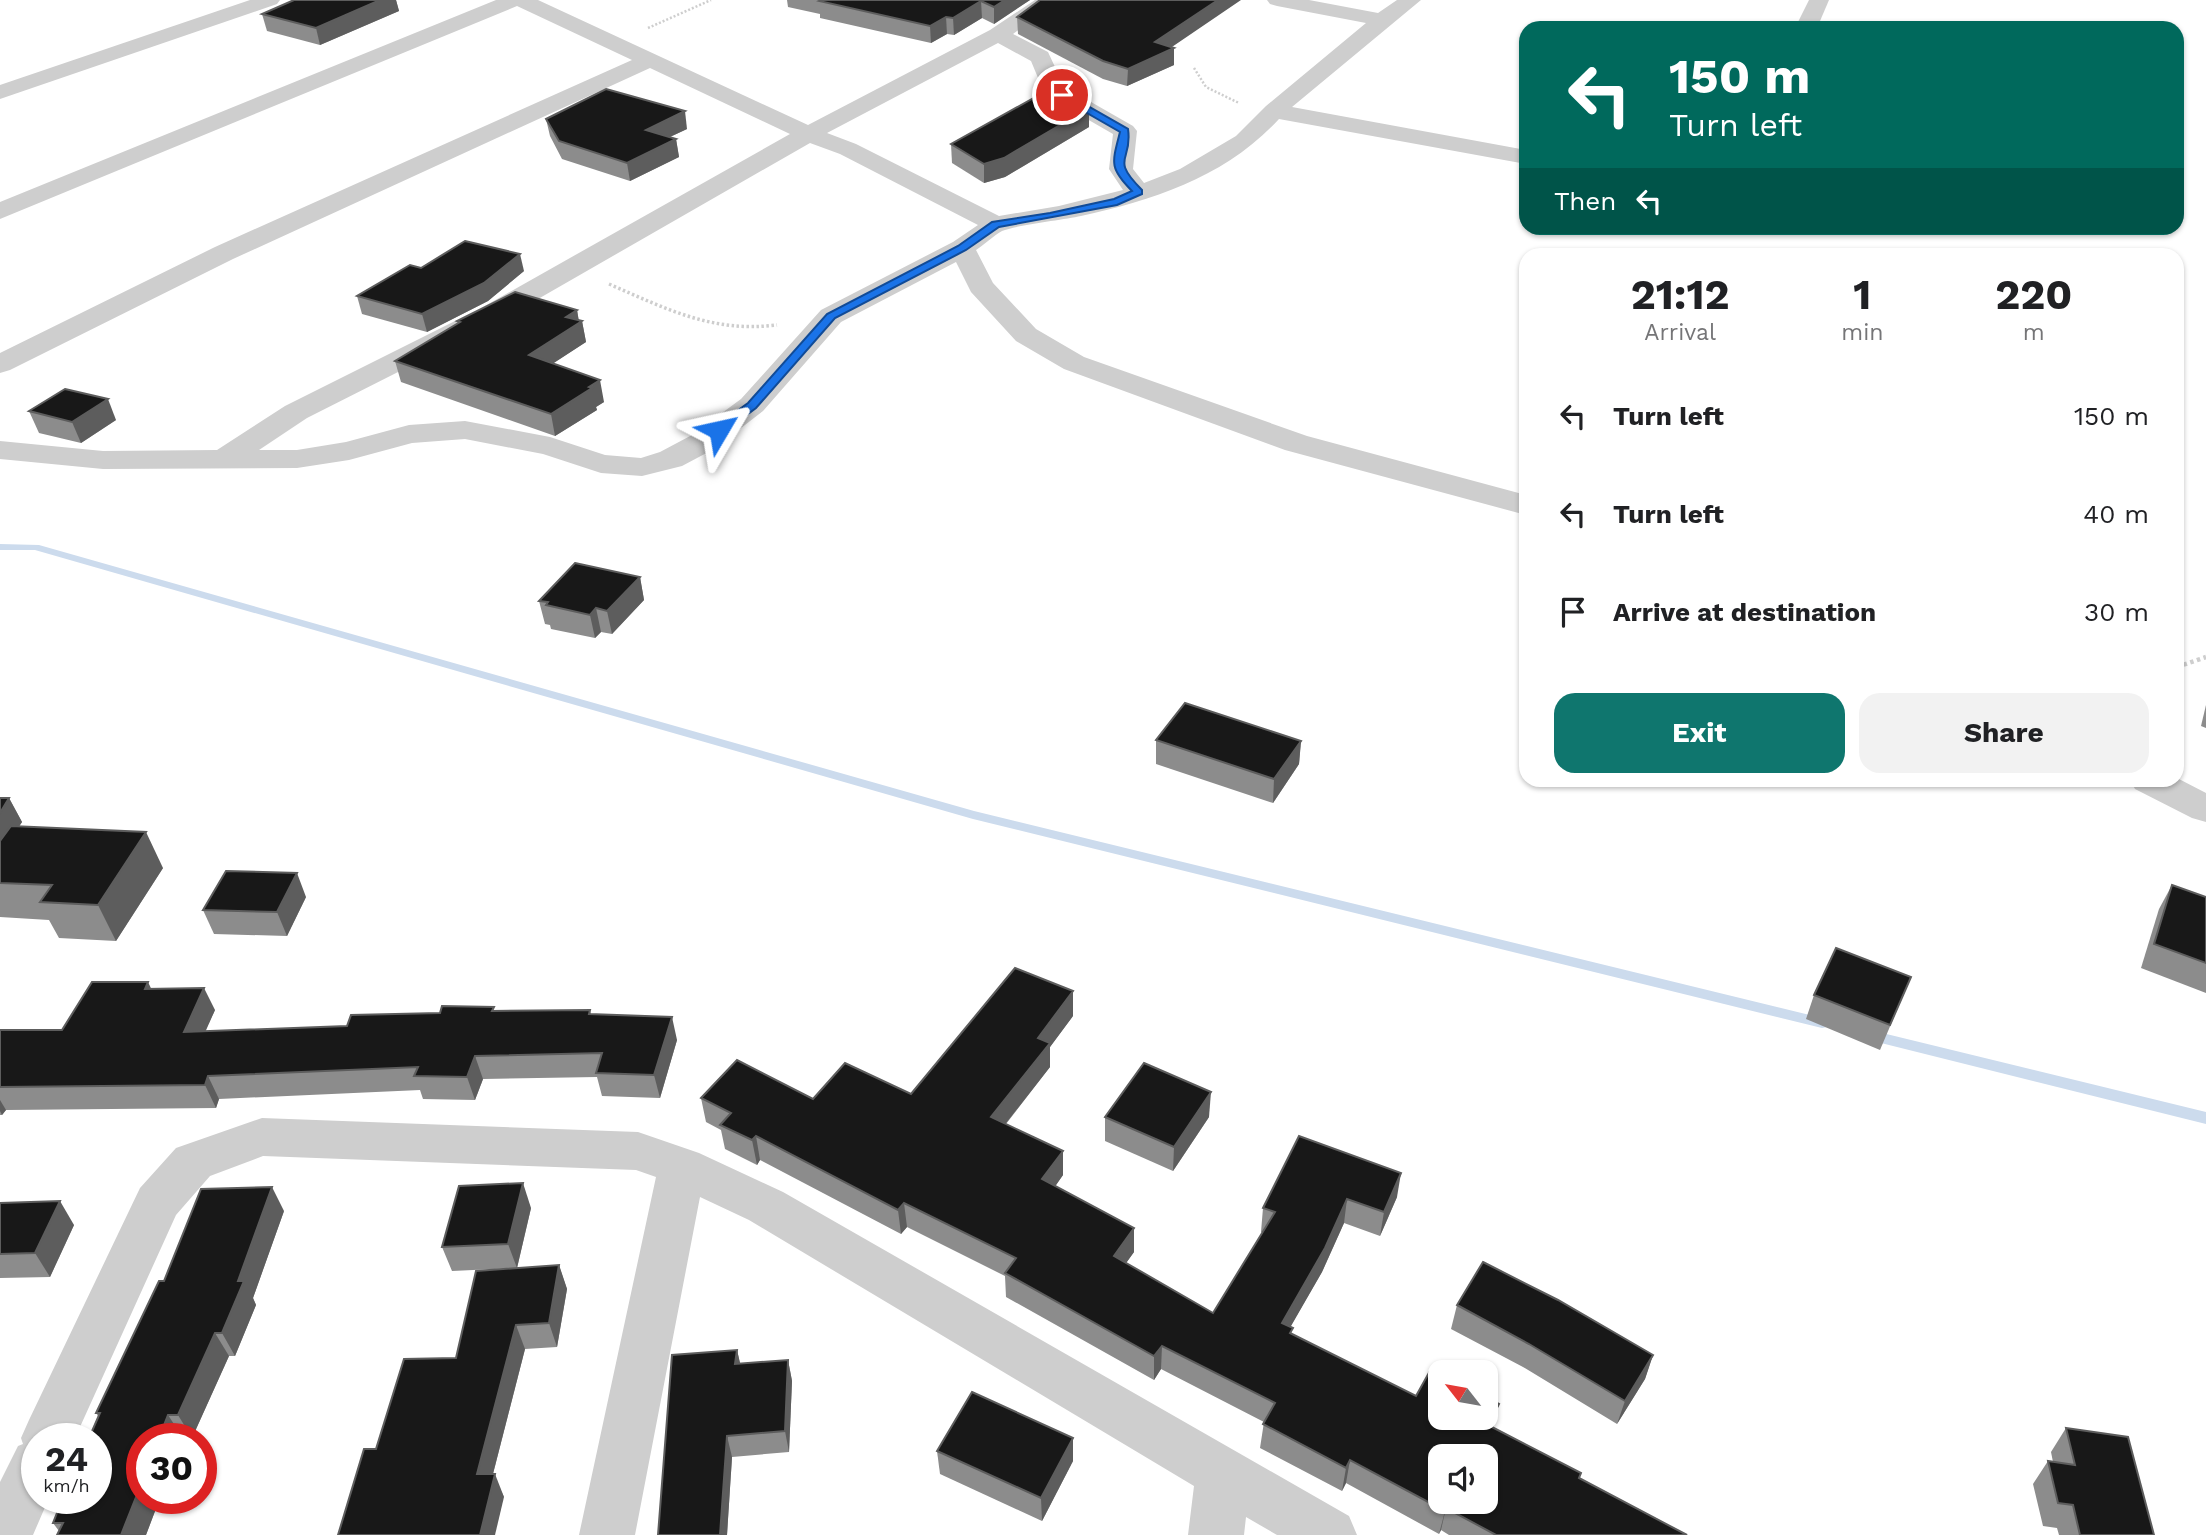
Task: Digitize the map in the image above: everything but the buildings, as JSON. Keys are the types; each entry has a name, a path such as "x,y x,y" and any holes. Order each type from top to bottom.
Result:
{"street":[{"path":"0,92 270,0"},
{"path":"0,211 514,0"},
{"path":"521,0 808,134 848,149 996,225"},
{"path":"221,461 296,412 470,325 808,134 998,35 1049,0"},
{"path":"1277,0 1382,20"},
{"path":"0,450 103,460 297,459 349,451 410,434 451,430 550,446 601,464 642,467 671,459 703,442 752,405 831,316 962,248 996,225 1117,201 1217,160 1245,141 1274,111 1382,20 1411,0"},
{"path":"1809,21 1819,0"},
{"path":"998,35 1040,57 1052,85 1062,95 1125,131 1119,157 1121,174 1138,192"},
{"path":"0,364 224,253 650,60"},
{"path":"1274,111 1519,156"},
{"path":"962,248 981,286 1026,335 1074,363 1296,443 1519,503"},
{"path":"2163,787 2206,809"},
{"path":"55,1423 157,1202 193,1162 262,1137 638,1151 682,1167 766,1206 1329,1535"},
{"path":"607,1535 682,1167"},
{"path":"1216,1535 1223,1475"},
{"path":"4,1535 21,1498"}],"path":[{"path":"617,45 668,18 711,0"},
{"path":"1194,68 1206,87 1232,101 1274,111"},
{"path":"568,269 685,317 746,329 831,316"},
{"path":"2184,665 2206,657"}],"waterway":[{"path":"0,547 35,547 973,815 1822,1023"},
{"path":"1870,1035 2206,1118"}],"route":[{"path":"719,430 752,405 831,316 962,248 996,225 1117,201 1138,192 1121,174 1119,157 1125,131 1062,95"}]}
